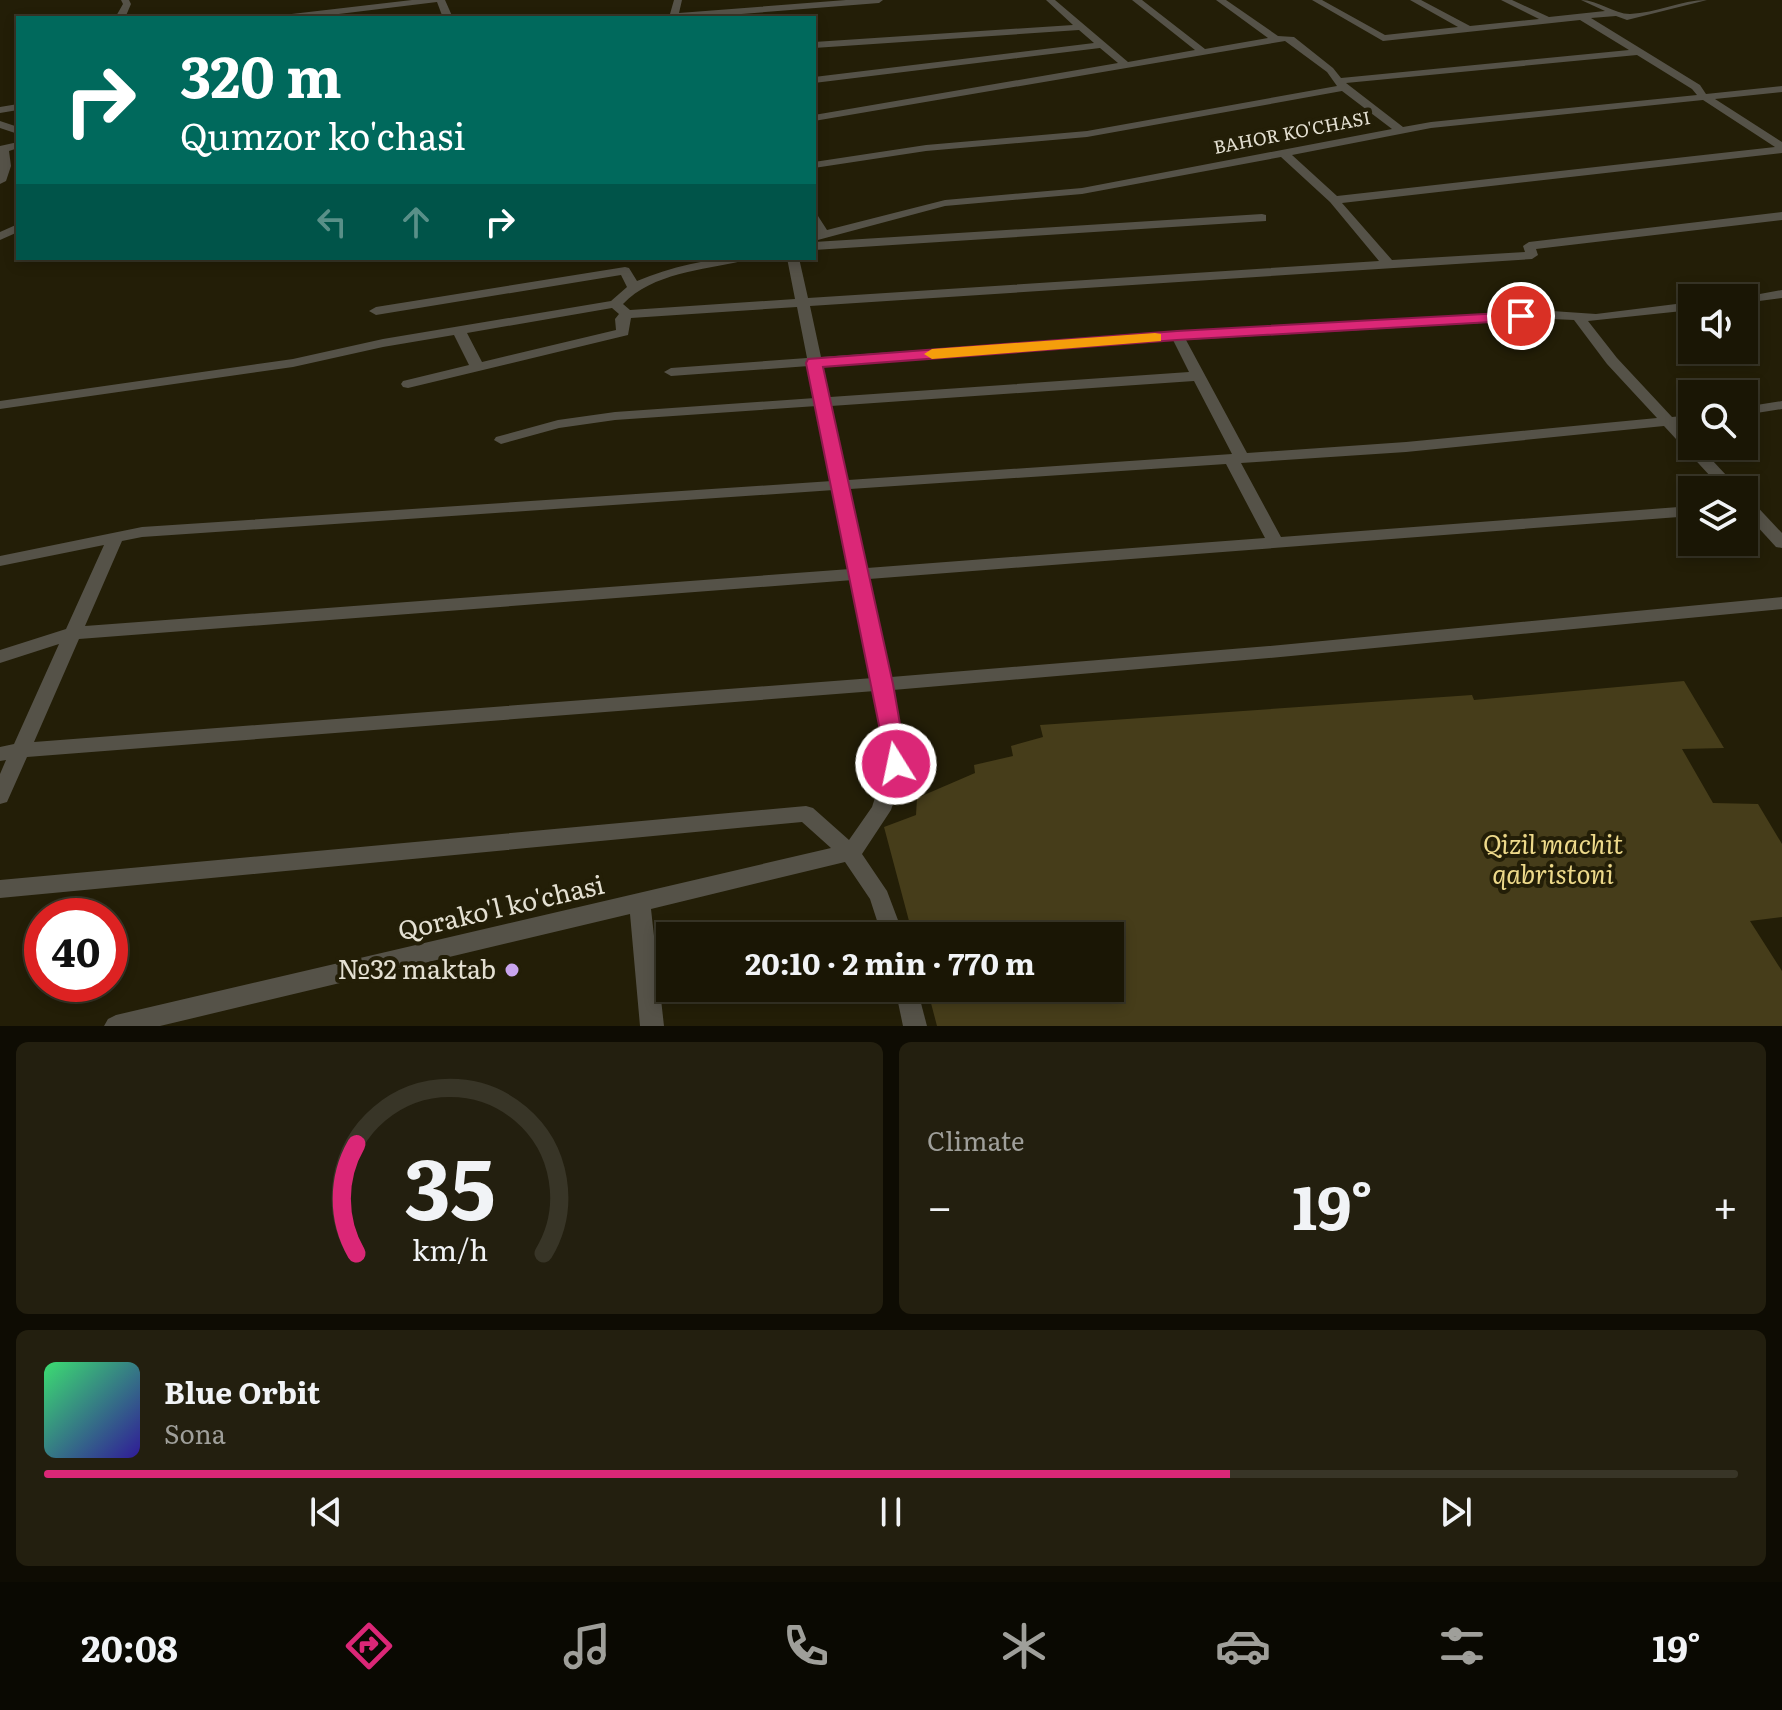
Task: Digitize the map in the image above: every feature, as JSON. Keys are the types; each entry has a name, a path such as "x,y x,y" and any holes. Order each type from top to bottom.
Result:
{"street":[{"path":"300,16 434,0"},
{"path":"705,16 879,0"},
{"path":"1050,0 1127,66"},
{"path":"1136,0 1203,52"},
{"path":"1220,0 1275,39"},
{"path":"1316,0 1383,38 1546,19 1616,13 1639,16 1703,0"},
{"path":"1414,0 1469,28"},
{"path":"1505,0 1546,19"},
{"path":"1585,0 1616,13"},
{"path":"1581,16 1696,87 1703,96 1782,148"},
{"path":"816,45 1082,27"},
{"path":"816,118 1275,39 1291,39 1342,85 1400,130"},
{"path":"816,80 1101,45"},
{"path":"816,165 926,148 1087,134 1342,85 1638,52"},
{"name":"BAHOR KO'CHASI","path":"818,235 945,203 1082,191 1400,130 1782,89"},
{"path":"0,181 5,166 3,149 16,146"},
{"path":"1334,200 1782,148"},
{"path":"1285,154 1334,200 1389,265"},
{"path":"408,384 623,332 622,319 627,314 1532,255 1529,246 1782,216"},
{"path":"816,246 1262,218"},
{"path":"0,405 293,363 615,304 622,294 645,281 730,260"},
{"path":"793,260 883,684 896,764 881,810 852,852"},
{"path":"376,311 625,271 634,287"},
{"path":"1758,297 1782,294"},
{"path":"615,304 627,314"},
{"path":"671,372 1177,336 1552,315 1596,318 1678,308"},
{"path":"1578,317 1612,361 1719,476"},
{"path":"459,331 477,366"},
{"path":"1177,336 1199,376 1276,543"},
{"path":"501,440 558,424 615,416 1199,376"},
{"path":"1758,409 1782,405"},
{"path":"0,561 142,532 1406,447 1678,422"},
{"path":"0,657 74,633 1678,512"},
{"path":"1758,515 1775,528 1782,543"},
{"path":"0,796 116,537"},
{"path":"0,754 1269,652 1782,603"},
{"path":"0,889 806,814 852,852 876,889 889,922"},
{"name":"Qorako'l ko'chasi","path":"116,1026 852,852"},
{"path":"640,904 652,1026"},
{"path":"909,1002 915,1026"}],"green space":[{"name":"Qizil machit qabristoni","path":"1684,681 1724,748 1682,749 1713,803 1758,804 1782,844 1782,917 1750,921 1782,971 1782,1026 937,1026 931,1002 1124,1002 1124,922 909,922 884,827 916,815 917,798 975,773 974,765 1013,756 1011,746 1043,737 1040,725 1472,695 1474,700"}],"slow traffic":[{"path":"932,354 1155,337"}],"place":[{"name":"№32 maktab","path":"512,970"}],"route":[{"path":"896,764 883,684 814,363 1177,336 1521,316"}]}
